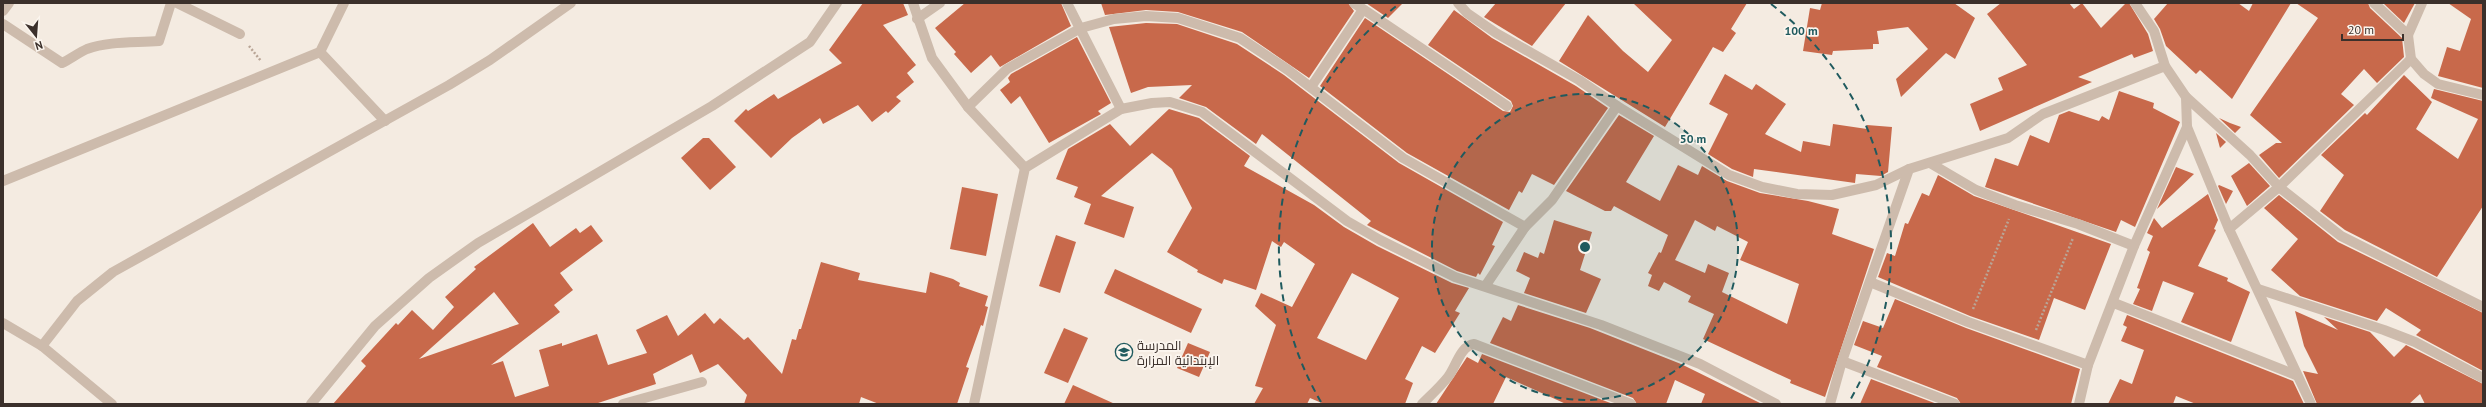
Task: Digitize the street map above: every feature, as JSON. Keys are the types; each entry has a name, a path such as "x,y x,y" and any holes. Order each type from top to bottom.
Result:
{"street":[{"path":"3,11 9,3"},
{"path":"3,24 62,63 78,56 86,49 116,42 159,41 171,3"},
{"path":"177,3 240,34"},
{"path":"3,181 320,52 344,3"},
{"path":"42,346 77,301 114,272 385,121 480,66 571,3"},
{"path":"311,404 375,326 429,278 478,243 712,106 810,42 837,3"},
{"path":"913,3 917,19 932,58 968,108 1025,168"},
{"path":"917,19 940,3"},
{"path":"1067,3 1121,109"},
{"path":"1354,3 1362,11 1507,106"},
{"path":"1458,3 1482,24 1579,80 1617,106 1729,175 1762,187 1797,194 1832,195 1876,185 1909,169 2008,138 2043,114 2165,66"},
{"path":"2135,3 2154,31 2165,66 2186,97 2250,154 2279,187 2342,236 2483,307"},
{"path":"2374,3 2408,35"},
{"path":"2422,3 2408,35 2411,59 2424,74 2438,84 2483,95"},
{"path":"1311,87 1362,11"},
{"path":"968,108 1007,70 1081,28 1114,19 1146,16 1178,18 1240,38 1311,87 1370,135 1403,158 1525,227"},
{"path":"320,52 385,121"},
{"path":"2229,229 2279,187 2411,59"},
{"path":"2186,97 2187,127 2229,229 2258,289 2296,375 2311,404"},
{"path":"974,404 1025,168 1121,109 1152,102 1170,102 1202,112 1347,221 1455,276 1486,285 1601,325 1700,364 1776,404"},
{"path":"1486,285 1525,227 1552,200 1617,106"},
{"path":"2079,404 2088,365 2114,302 2134,246 2187,127"},
{"path":"1930,163 1976,190 2015,205 2078,224 2134,246"},
{"path":"1830,404 1842,361 1909,169"},
{"path":"1870,282 1968,322 2088,365"},
{"path":"2258,289 2384,330 2415,342 2483,378"},
{"path":"2114,302 2296,375"},
{"path":"3,323 42,346 112,404"},
{"path":"1422,404 1449,376 1463,351 1469,345 1474,344 1630,404"},
{"path":"1842,361 1954,404"},
{"path":"623,404 702,382"}],"path":[{"path":"240,34 271,72"},
{"path":"1968,322 2015,205"},
{"path":"2030,344 2078,224"}],"building":[{"path":"863,3 903,3 908,15 883,25 916,65 907,73 914,82 896,97 901,101 888,113 886,111 872,122 858,105 823,124 820,118 792,138 771,158 734,121 746,109 748,111 774,94 778,99 842,63 829,50"},
{"path":"965,3 1061,3 1071,26 1000,67 991,55 971,73 954,54 956,52 935,28"},
{"path":"1101,3 1348,3 1354,11 1309,78 1242,32 1178,12 1146,10 1105,15"},
{"path":"1366,3 1403,3 1388,18"},
{"path":"1496,3 1566,3 1532,46 1484,17"},
{"path":"1633,3 1747,3 1731,29 1736,33 1723,52 1713,47 1665,127 1559,61 1588,15 1623,51 1648,72 1672,40"},
{"path":"1822,3 1954,3 1975,18 1955,59 1946,53 1901,97 1896,79 1928,49 1908,27 1877,31 1879,44 1873,44 1873,49 1833,51 1832,55 1803,51 1810,8 1820,10"},
{"path":"2001,3 2069,3 2074,9 2082,3 2101,28 2126,3 2129,3 2148,34 2153,51 2134,58 2132,54 2078,77 2092,82 1980,131 1970,104 2003,90 1998,78 2027,65 1987,14"},
{"path":"2168,3 2238,3 2249,11 2253,3 2291,3 2232,99 2200,70 2196,74 2166,46 2160,29 2154,19"},
{"path":"2296,3 2368,3 2370,8 2402,38 2404,57 2377,83 2364,69 2341,94 2354,105 2279,178 2259,155 2276,143 2282,143 2250,115 2318,18"},
{"path":"2383,3 2415,3 2404,23"},
{"path":"2448,3 2483,3 2483,88 2438,76 2447,47 2460,51 2471,19"},
{"path":"1454,10 1492,38 1576,86 1608,108 1554,185 1532,174 1522,193 1519,191 1509,210 1407,153 1320,86 1365,18 1503,111 1510,112 1513,106 1511,101 1428,45"},
{"path":"1146,23 1177,24 1237,44 1284,75 1399,163 1503,222 1492,245 1495,246 1480,275 1478,273 1476,277 1457,271 1367,225 1371,221 1262,134 1256,144 1206,107 1179,98 1192,85 1148,87 1131,93 1109,27"},
{"path":"1077,37 1111,103 1098,111 1101,114 1049,143 1020,96 1011,104 1000,90 1010,82 1008,78 1011,74"},
{"path":"1725,74 1752,90 1756,84 1786,104 1765,134 1801,152 1803,141 1830,146 1833,124 1867,129 1867,125 1892,127 1888,172 1881,176 1856,174 1855,183 1754,169 1753,177 1732,169 1708,154 1728,114 1709,104"},
{"path":"2404,75 2432,102 2416,129 2458,159 2478,119 2431,98 2434,89 2483,101 2483,206 2437,277 2345,230 2320,211 2344,175 2321,155 2365,113 2367,115"},
{"path":"2119,91 2154,103 2153,108 2180,122 2135,227 2121,220 2116,232 1985,187 1995,158 2018,166 2030,135 2049,143 2059,115 2069,111 2099,121 2102,116 2109,120"},
{"path":"1169,109 1199,118 1250,156 1244,166 1314,205 1344,227 1377,246 1452,283 1469,288 1455,311 1460,313 1435,353 1422,346 1405,379 1413,383 1405,404 1324,404 1310,398 1307,404 1254,404 1263,388 1255,386 1276,325 1255,306 1261,293 1292,307 1315,264 1284,242 1281,247 1272,241 1256,290 1224,279 1222,284 1197,272 1198,270 1167,252 1192,208 1172,169 1152,153 1101,196 1134,207 1124,238 1084,224 1091,204 1074,197 1078,187 1056,179 1068,149 1110,124 1130,146","holes":["1352,273 1399,298 1366,360 1317,338"]},
{"path":"1619,115 1654,136 1626,182 1660,201 1678,165 1698,175 1702,166 1727,181 1760,193 1808,201 1839,209 1832,234 1874,249 1825,397 1790,383 1791,380 1703,339 1714,314 1688,302 1691,296 1664,282 1659,291 1648,286 1652,275 1648,273 1659,252 1661,253 1668,235 1614,206 1611,211 1605,211 1566,191","holes":["1695,220 1715,231 1717,226 1748,242 1740,260 1799,284 1787,324 1722,292 1729,273 1708,264 1705,273 1675,260"]},
{"path":"2219,118 2230,123 2241,127 2235,133"},
{"path":"2216,133 2226,142 2220,148"},
{"path":"703,138 709,138 736,167 710,190 681,158"},
{"path":"2249,163 2270,186 2247,206 2231,176"},
{"path":"2176,167 2194,174 2157,209"},
{"path":"1938,175 1974,196 2111,244 2085,310 2054,298 2039,340 1970,316 1878,277 1887,253 1895,256 1905,223 1908,224 1922,193 1929,196"},
{"path":"2219,185 2233,191 2226,204 2218,186"},
{"path":"962,187 998,194 986,256 950,249"},
{"path":"2208,194 2218,220 2214,229 2216,230 2198,266 2228,278 2227,281 2250,292 2231,342 2181,322 2194,293 2163,281 2152,311 2133,304 2140,289 2137,288 2150,252 2147,250 2153,236 2147,233 2154,218 2162,228"},
{"path":"2279,195 2338,242 2483,313 2483,371 2416,335 2421,330 2386,308 2377,321 2300,296 2271,270 2298,239 2264,208"},
{"path":"1554,220 1592,232 1580,270 1601,279 1586,313 1524,293 1530,278 1516,271 1524,252 1538,258 1540,252 1544,254"},
{"path":"533,223 550,247 576,228 580,233 591,225 603,241 560,273 573,290 554,305 560,312 491,365 503,361 515,397 549,386 539,350 562,343 562,346 597,334 608,365 647,353 636,330 667,315 678,336 705,313 714,324 720,318 744,340 748,337 782,374 792,339 796,340 799,329 801,329 821,262 860,273 858,280 926,293 930,272 953,279 960,283 959,286 988,296 985,306 988,307 983,326 981,325 966,367 969,368 957,404 879,404 861,397 859,404 744,404 747,395 718,364 700,373 692,354 653,374 656,384 595,404 333,404 366,366 361,361 396,323 398,325 412,310 433,330 454,307 445,297 476,269 474,267","holes":["494,292 519,324 419,359"]},
{"path":"1056,235 1076,242 1060,293 1039,286"},
{"path":"1115,269 1202,309 1191,333 1104,293"},
{"path":"1895,299 1966,328 2080,369 2071,404 1961,404 1957,398 1877,367 1882,356 1854,345 1863,321 1883,328"},
{"path":"1518,305 1590,328 1681,364 1762,404 1701,404 1705,394 1675,380 1666,404 1637,404 1633,398 1490,343 1503,317 1511,321"},
{"path":"2295,311 2338,330 2324,317 2370,332 2394,357 2406,345 2483,384 2483,404 2425,404 2420,394 2409,404 2317,404 2303,371 2318,374 2304,346"},
{"path":"2127,315 2293,381 2304,404 2196,404 2176,396 2173,404 2108,404 2120,379 2132,384 2144,350 2121,341 2127,327 2123,325"},
{"path":"1064,328 1088,338 1068,383 1044,373"},
{"path":"1188,343 1210,352 1199,377 1177,368"},
{"path":"1482,354 1613,404 1566,404 1506,377 1493,404 1436,404 1467,357 1478,363"},
{"path":"1871,379 1937,404 1860,404"},
{"path":"1073,385 1115,404 1064,404"}],"place":[{"name":"المدرسة الإبتدائية المزارة","path":"1124,352"}]}
